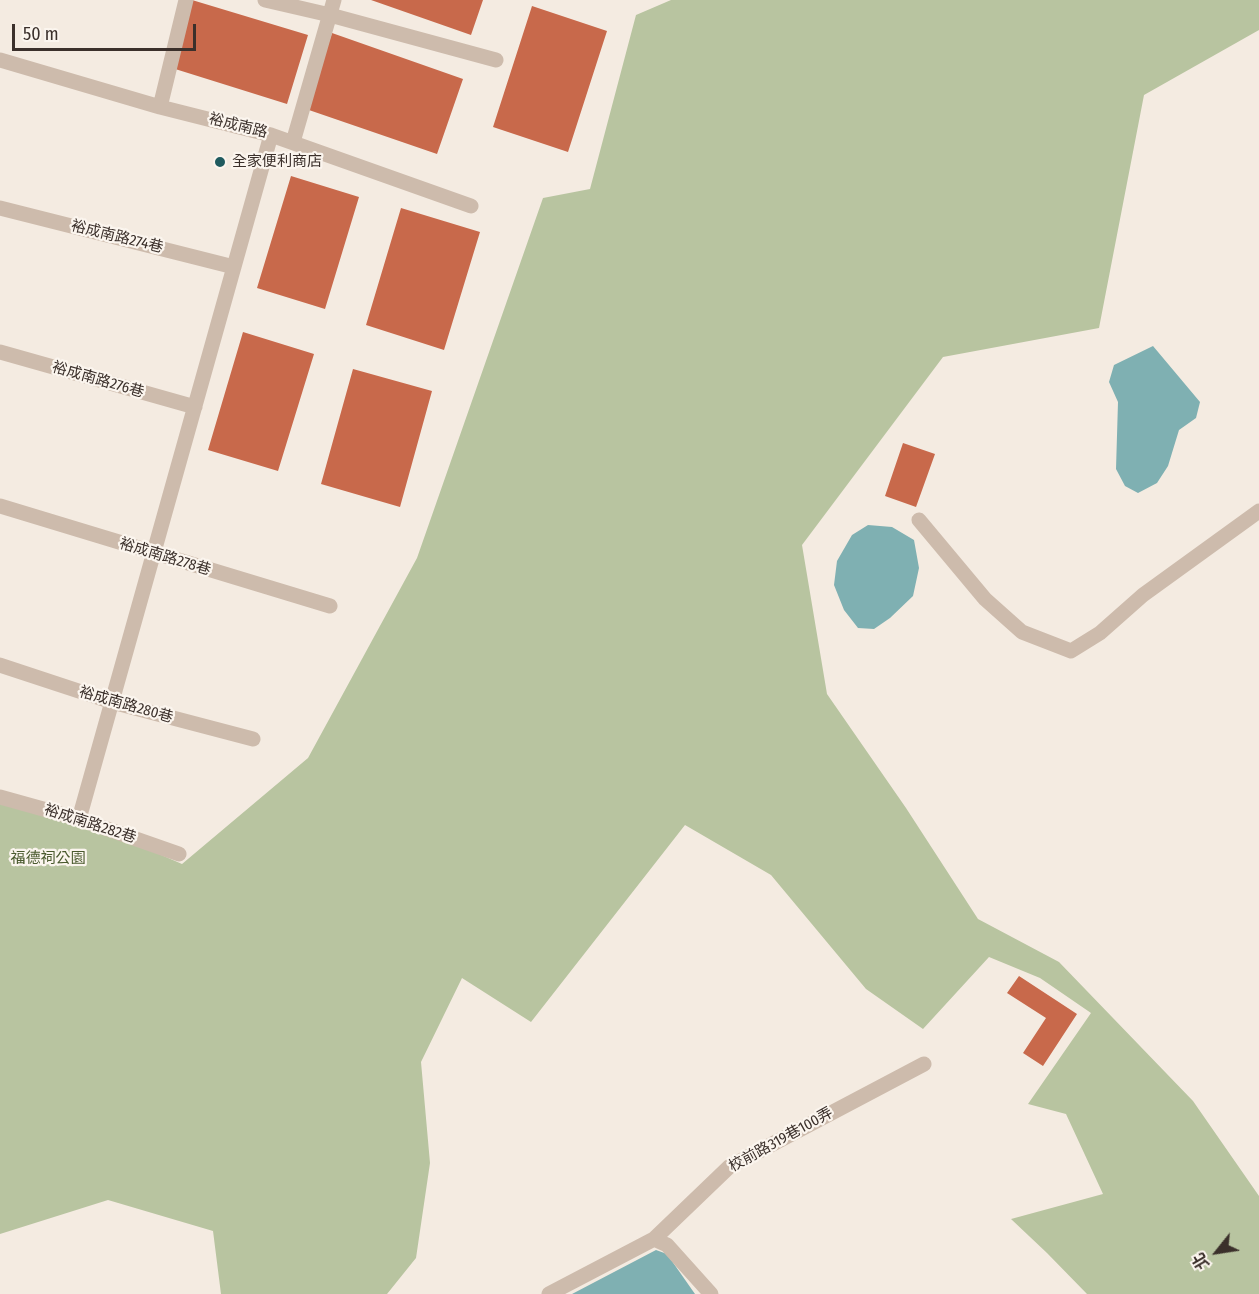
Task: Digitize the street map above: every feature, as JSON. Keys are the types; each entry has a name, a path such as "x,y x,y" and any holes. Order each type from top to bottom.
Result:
{"street":[{"path":"160,107 186,0"},
{"path":"265,0 332,7 496,60"},
{"path":"293,142 332,7"},
{"name":"裕成南路","path":"0,60 160,107 272,135 471,206"},
{"path":"79,819 272,135"},
{"name":"裕成南路274巷","path":"0,208 234,267"},
{"name":"裕成南路276巷","path":"0,352 195,407"},
{"name":"裕成南路278巷","path":"0,506 330,606"},
{"path":"919,520 985,599 1022,632 1071,651 1100,633 1143,595 1259,511"},
{"name":"裕成南路280巷","path":"0,665 112,702 253,739"},
{"name":"裕成南路282巷","path":"0,797 79,819 179,854"},
{"name":"校前路319巷100弄","path":"549,1294 654,1239 729,1167 924,1064"},
{"path":"654,1239 667,1245 711,1294"}],"green space":[{"name":"福德祠公園","path":"671,0 1259,0 1259,30 1144,95 1099,328 943,357 802,545 827,694 906,808 978,919 1059,962 1193,1101 1259,1196 1259,1294 1087,1294 1011,1219 1103,1194 1066,1114 1028,1104 1091,1013 1040,978 989,957 923,1029 866,989 771,875 685,825 531,1022 462,978 421,1062 430,1163 416,1258 387,1294 221,1294 213,1231 108,1200 0,1234 0,794 79,819 182,864 308,758 417,558 543,198 590,189 636,15"}],"water":[{"path":"1153,346 1200,402 1196,418 1179,430 1168,466 1157,483 1138,493 1125,486 1116,469 1118,402 1109,382 1114,365"},
{"path":"868,525 892,527 914,540 919,568 913,596 890,618 874,629 858,628 844,610 834,585 837,561 852,535"},
{"path":"656,1250 667,1254 695,1294 572,1294"}],"building":[{"path":"192,0 308,35 287,104 172,68"},
{"path":"371,0 483,0 471,35"},
{"path":"532,6 607,31 568,152 493,127"},
{"path":"332,33 463,79 437,154 306,109"},
{"path":"291,176 359,197 325,309 257,288"},
{"path":"401,208 480,232 444,350 366,325"},
{"path":"243,332 314,354 278,471 208,450"},
{"path":"353,369 432,391 400,507 321,484"},
{"path":"903,443 935,454 916,507 885,496"},
{"path":"1019,976 1077,1014 1043,1066 1023,1053 1046,1018 1007,993"}],"place":[{"name":"全家便利商店","path":"220,162"}]}
